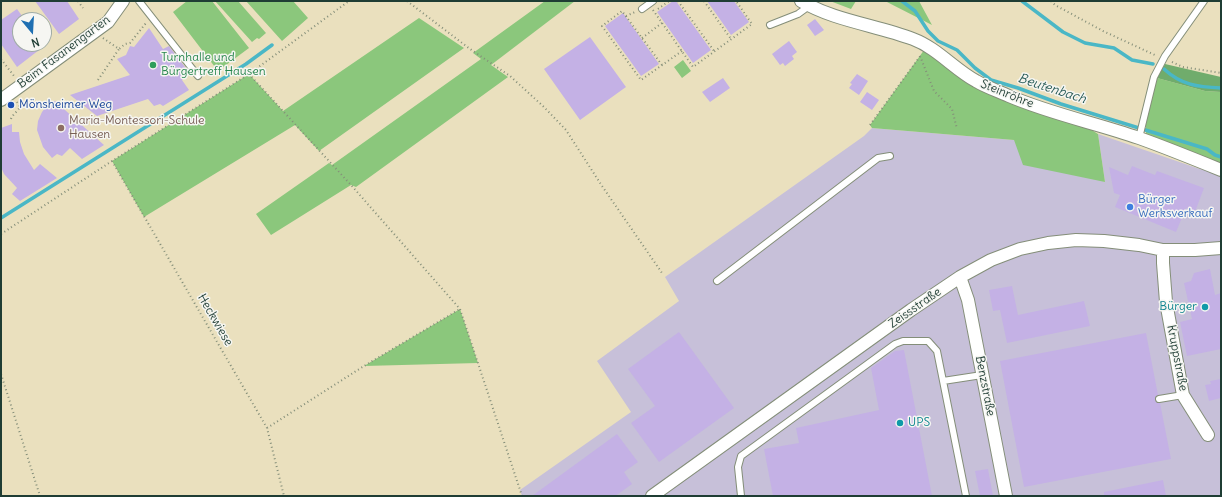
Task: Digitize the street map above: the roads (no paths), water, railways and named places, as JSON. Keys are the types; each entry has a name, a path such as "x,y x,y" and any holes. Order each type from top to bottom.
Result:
{"street":[{"name":"Beim Fasanengarten","path":"1,100 108,22 123,1"},
{"name":"Steinröhre","path":"805,3 837,17 914,40 924,51 976,81 1011,97 1047,110 1139,135 1221,170"},
{"name":"Zeissstraße","path":"652,496 911,310 960,277 991,260 1020,249 1048,243 1076,240 1104,240 1163,250 1221,248"},
{"name":"Kruppstraße","path":"1163,250 1166,302 1183,395 1208,436"},
{"name":"Benzstraße","path":"960,277 968,300 1006,496"}],"lane":[{"path":"139,1 198,76"},
{"path":"642,9 653,1"},
{"path":"1139,135 1154,77 1164,59 1204,1"},
{"path":"770,25 798,14 805,3"},
{"path":"717,281 878,158 890,156"},
{"path":"741,496 738,478 738,467 741,456 895,344 903,341 928,341 937,351 966,496"},
{"path":"943,381 982,375"},
{"path":"1160,400 1183,395"}],"waterway":[{"name":"Beutenbach","path":"902,1 915,11 928,31 938,41 957,50 975,68 991,80 1061,104 1207,149 1215,155 1221,157"},
{"path":"1022,1 1063,32 1085,43 1114,48 1132,60 1153,64"},
{"path":"1,218 246,64 272,45"},
{"path":"1164,69 1183,82 1197,86 1221,88"}],"place":[{"name":"Turnhalle und Bürgertreff Hausen","path":"153,65"},
{"name":"Mönsheimer Weg","path":"11,105"},
{"name":"Maria-Montessori-Schule Hausen","path":"61,128"},
{"name":"Bürger Werksverkauf","path":"1130,207"},
{"name":"Bürger","path":"1205,307"},
{"name":"UPS","path":"900,423"}]}
